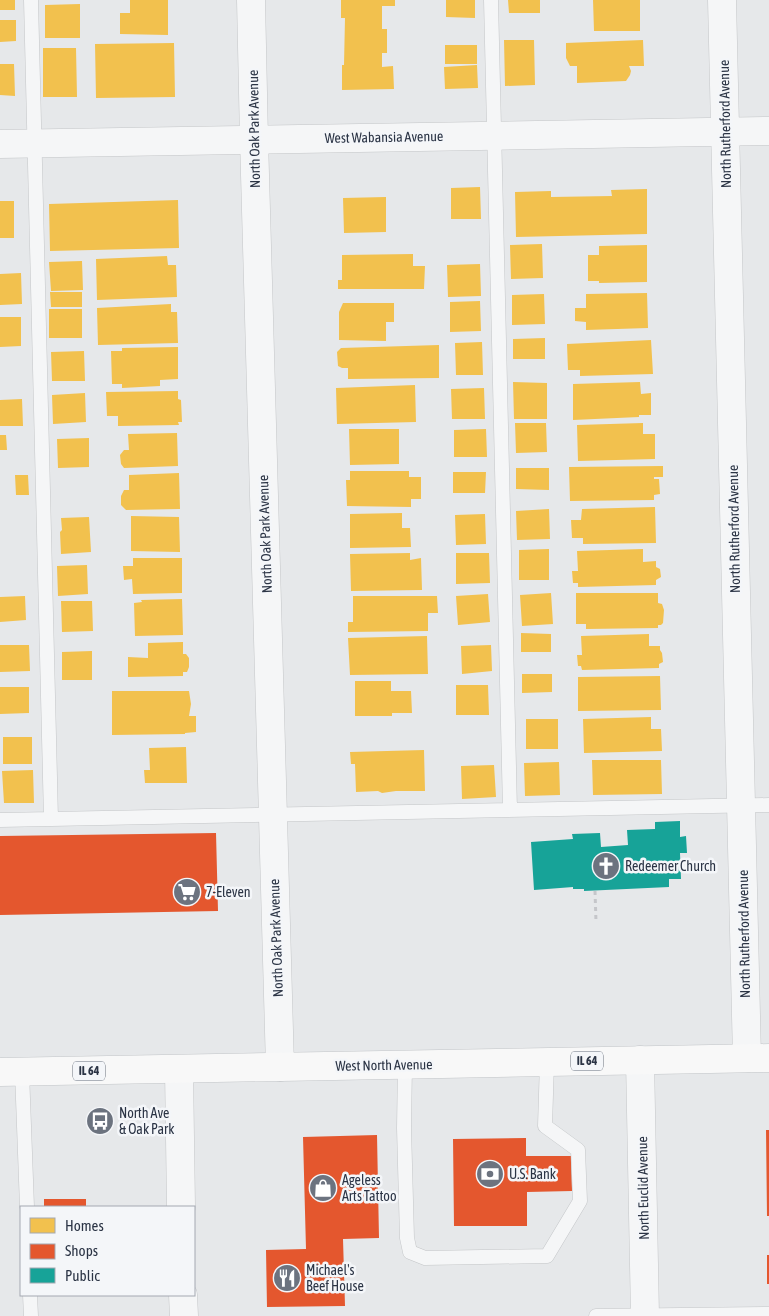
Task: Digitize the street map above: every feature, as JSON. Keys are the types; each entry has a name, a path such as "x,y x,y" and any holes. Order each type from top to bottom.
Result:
{"main road":[{"name":"West North Avenue","path":"11,1072 758,1058"}],"street":[{"name":"North Oak Park Avenue","path":"251,0 280,1067"},
{"name":"North Rutherford Avenue","path":"722,0 741,806 758,1058"},
{"name":"West Wabansia Avenue","path":"0,144 769,131"},
{"name":"North Euclid Avenue","path":"640,1060 645,1316"},
{"path":"179,1070 181,1206"},
{"path":"183,1296 184,1316"}],"lane":[{"path":"31,0 51,819"},
{"path":"491,0 510,810"},
{"path":"0,820 769,806"},
{"path":"405,1064 404,1128 407,1238 410,1252 425,1258 547,1256 580,1201 578,1150 545,1126 546,1062"},
{"path":"11,1072 27,1206"},
{"path":"30,1296 31,1316"},
{"path":"596,1316 769,1314"}],"path":[{"path":"595,891 596,922"}],"building: Homes":[{"path":"0,0 15,0 15,10 0,10"},
{"path":"130,0 168,0 168,35 120,34 120,13 130,13"},
{"path":"341,0 395,0 395,6 382,6 382,29 387,29 387,53 382,53 382,67 393,66 394,89 342,90 345,18 341,18"},
{"path":"446,0 475,0 475,18 446,17"},
{"path":"508,0 540,0 540,13 509,13"},
{"path":"593,0 640,0 640,31 594,31"},
{"path":"80,4 80,38 45,38 45,5"},
{"path":"0,20 16,20 16,41 0,42"},
{"path":"504,40 534,40 535,85 505,86"},
{"path":"643,40 644,66 629,66 631,71 626,81 577,83 577,66 570,66 566,58 566,43"},
{"path":"174,43 175,97 96,98 95,44"},
{"path":"445,45 477,45 477,64 445,64"},
{"path":"43,48 76,48 77,97 43,97"},
{"path":"0,64 14,64 15,96 0,95"},
{"path":"477,65 478,88 445,89 444,67"},
{"path":"480,187 481,219 451,219 451,188"},
{"path":"647,189 647,234 516,237 515,192 551,191 551,197 612,196 611,190"},
{"path":"386,197 386,232 344,233 343,198"},
{"path":"178,200 179,248 50,251 49,204"},
{"path":"0,201 14,201 14,238 0,238"},
{"path":"542,244 543,278 511,279 510,245"},
{"path":"647,245 647,282 599,283 599,281 588,281 588,255 599,255 599,246"},
{"path":"413,254 413,266 425,266 424,289 338,289 338,280 342,280 342,255"},
{"path":"167,256 168,265 176,265 177,297 97,300 96,259"},
{"path":"82,261 83,290 51,291 49,262"},
{"path":"480,264 481,296 448,297 447,265"},
{"path":"21,273 22,304 0,305 0,274"},
{"path":"50,292 82,292 82,307 51,307"},
{"path":"647,293 648,328 586,330 586,322 575,321 575,308 586,308 586,294"},
{"path":"544,294 545,324 512,325 512,295"},
{"path":"480,301 481,331 450,332 450,302"},
{"path":"343,303 394,303 394,322 386,322 386,341 339,340 339,312"},
{"path":"171,304 171,312 177,312 178,343 98,345 97,308"},
{"path":"49,309 82,309 82,338 49,338"},
{"path":"0,317 21,317 21,346 0,347"},
{"path":"545,338 545,359 513,359 513,339"},
{"path":"651,340 653,374 580,376 580,370 568,370 567,344"},
{"path":"482,342 483,375 456,375 455,343"},
{"path":"439,345 439,378 348,379 348,368 338,366 337,352 341,348"},
{"path":"178,347 178,379 160,380 160,386 122,388 122,384 112,384 111,351 122,351 122,348"},
{"path":"84,351 85,381 52,381 51,352"},
{"path":"513,382 547,383 547,419 514,419"},
{"path":"640,382 641,394 651,393 651,415 573,420 573,384"},
{"path":"415,385 416,422 337,424 336,388"},
{"path":"484,388 485,419 452,419 451,389"},
{"path":"178,391 178,399 181,400 182,422 178,422 179,425 118,426 118,416 107,416 106,392"},
{"path":"85,393 86,422 53,424 52,395"},
{"path":"22,399 23,426 0,426 0,400"},
{"path":"515,423 546,423 547,452 516,453"},
{"path":"643,423 643,434 655,434 655,459 578,461 577,425"},
{"path":"349,429 399,429 399,464 350,465"},
{"path":"486,429 487,457 454,457 454,430"},
{"path":"177,433 178,466 124,468 121,464 120,455 124,450 129,450 128,434"},
{"path":"0,435 6,435 7,450 0,450"},
{"path":"89,438 89,467 58,468 57,439"},
{"path":"663,466 663,477 654,477 654,479 659,479 660,494 654,495 654,500 570,501 569,467"},
{"path":"516,468 549,468 549,490 516,489"},
{"path":"350,471 409,471 409,477 421,477 421,499 411,499 411,507 347,506 346,480 350,480"},
{"path":"453,472 486,472 485,493 453,493"},
{"path":"179,473 180,509 126,510 121,505 121,496 124,490 129,490 129,475"},
{"path":"15,475 28,475 29,495 16,495"},
{"path":"655,507 656,543 583,544 583,538 572,538 571,520 581,520 582,509"},
{"path":"549,509 550,539 517,540 516,511"},
{"path":"402,513 402,528 410,528 411,547 350,548 350,514"},
{"path":"485,514 486,544 456,545 455,515"},
{"path":"131,516 179,517 180,552 131,551"},
{"path":"89,517 91,552 61,554 61,518"},
{"path":"549,549 549,580 519,580 519,550"},
{"path":"643,549 643,562 656,561 656,567 660,569 661,577 656,580 656,585 578,587 578,583 573,583 572,571 578,571 577,551"},
{"path":"410,553 410,560 421,558 422,590 351,591 350,554"},
{"path":"456,553 489,553 490,583 456,584"},
{"path":"133,558 182,558 182,593 133,594 132,579 124,580 123,566 133,566"},
{"path":"87,565 88,594 58,596 57,566"},
{"path":"551,593 553,624 522,626 520,595"},
{"path":"576,593 658,593 658,603 662,604 664,610 663,623 658,625 658,628 586,629 586,624 576,624"},
{"path":"488,594 490,622 458,625 456,596"},
{"path":"25,596 26,620 0,622 0,597"},
{"path":"353,596 437,596 438,613 428,613 428,631 348,632 348,622 353,622"},
{"path":"182,599 183,635 135,636 134,603 142,602 141,600"},
{"path":"61,601 92,601 93,631 62,632"},
{"path":"521,633 551,634 551,652 521,652"},
{"path":"649,634 649,646 660,646 663,662 659,664 659,668 582,670 581,666 578,666 577,655 582,655 581,636"},
{"path":"427,636 428,674 350,675 348,638"},
{"path":"183,642 183,654 186,654 189,658 189,667 187,672 183,672 183,676 128,677 128,657 148,658 148,643"},
{"path":"0,645 29,645 30,671 0,672"},
{"path":"491,645 492,671 462,674 461,646"},
{"path":"92,651 92,680 62,680 62,652"},
{"path":"522,674 552,674 552,692 522,693"},
{"path":"660,676 661,710 578,711 578,677"},
{"path":"355,681 391,681 391,691 411,691 412,713 392,713 392,716 355,716"},
{"path":"456,685 488,685 489,715 456,715"},
{"path":"0,687 29,687 29,713 0,714"},
{"path":"112,691 189,691 191,704 189,716 196,716 196,732 185,734 112,735"},
{"path":"651,717 651,729 661,729 662,751 584,753 583,719"},
{"path":"526,719 558,719 558,749 526,749"},
{"path":"3,737 32,737 32,764 3,764"},
{"path":"186,747 187,783 145,783 144,770 150,770 149,748"},
{"path":"424,750 425,791 356,792 355,764 351,764 350,752"},
{"path":"592,760 661,760 662,794 593,795"},
{"path":"559,762 560,795 525,796 524,763"},
{"path":"494,765 496,797 462,799 461,766"},
{"path":"33,770 34,803 4,803 2,771"}],"building: Shops":[{"path":"216,833 218,911 0,915 0,836"},
{"path":"766,1130 769,1130 769,1216 767,1216"},
{"path":"377,1135 379,1238 343,1239 345,1306 267,1307 266,1250 306,1249 303,1137"},
{"name":"U.S. Bank","path":"526,1138 526,1156 571,1156 572,1191 527,1192 527,1226 454,1226 453,1139"},
{"path":"44,1199 86,1199 86,1206 44,1206"},
{"path":"767,1255 769,1255 769,1284 767,1284"}],"building: Public":[{"name":"Redeemer Church","path":"680,821 680,837 686,836 687,853 680,853 681,879 669,879 669,887 584,891 584,889 573,889 573,887 534,890 531,842 573,839 572,834 600,833 601,847 628,845 627,830 655,829 655,822"}],"place":[{"name":"Redeemer Church","path":"606,866"},
{"name":"7-Eleven","path":"187,892"},
{"name":"North Ave & Oak Park","path":"100,1121"},
{"name":"U.S. Bank","path":"490,1174"},
{"name":"Ageless Arts Tattoo","path":"323,1188"},
{"name":"Michael's Beef House","path":"287,1278"}]}
